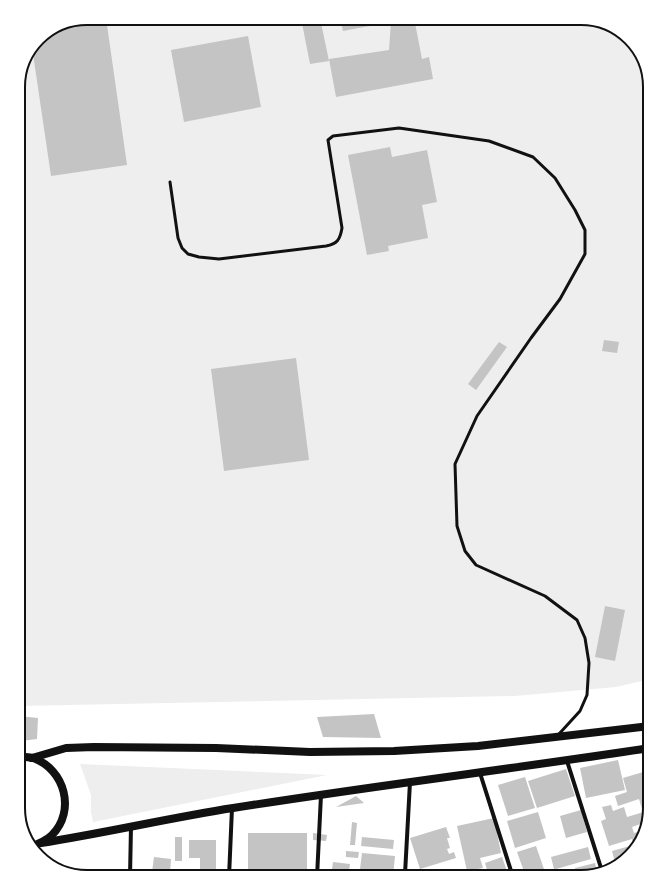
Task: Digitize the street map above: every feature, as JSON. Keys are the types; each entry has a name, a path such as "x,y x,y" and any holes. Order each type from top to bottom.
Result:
{"main road":[{"path":"32,758 66,748 80,747 150,746 310,752 394,751 478,746 643,727"},
{"path":"36,845 232,808 410,781 567,761 643,749"},
{"path":"25,757 44,763 55,773 62,784 65,798 65,811 60,824 52,835 41,843"}],"street":[{"path":"567,761 601,867"},
{"path":"480,772 512,870"},
{"path":"406,870 410,781"},
{"path":"317,870 321,795"},
{"path":"229,870 232,808"},
{"path":"130,870 131,826"}],"lane":[{"path":"170,182 178,238 182,248 188,254 199,257 219,259 326,246 334,244 338,241 341,236 342,228 328,140 333,136 399,128 489,141 533,157 556,178 585,230 585,254 560,299 477,416 455,464 457,526 464,551 476,565 545,596 577,620 585,638 589,663 587,695 580,711 557,737"}],"shaded area":[{"path":"87,25 585,25 597,27 612,33 622,40 633,52 640,67 643,87 643,681 616,687 515,696 25,706 25,83 31,59 46,40 63,30 75,26"},
{"path":"80,764 327,775 93,822 91,812 91,795"}],"building":[{"path":"107,25 127,165 51,176 33,56 46,40 63,30 75,26"},
{"path":"302,25 321,25 329,61 310,64"},
{"path":"342,25 375,25 343,31"},
{"path":"391,25 415,25 422,59 429,57 433,79 336,97 329,59 389,50"},
{"path":"248,36 261,107 184,122 171,50"},
{"path":"390,147 392,157 427,150 437,202 422,205 428,238 388,246 389,251 367,255 348,155"},
{"path":"604,340 619,342 617,353 602,351"},
{"path":"499,342 507,347 476,390 468,384"},
{"path":"296,358 309,460 224,471 211,369"},
{"path":"605,606 625,610 615,661 595,657"},
{"path":"374,714 381,738 323,737 317,717"},
{"path":"25,717 38,718 37,739 25,740"},
{"path":"618,760 625,790 586,798 580,768"},
{"path":"566,769 575,796 537,808 528,781"},
{"path":"643,772 643,809 639,799 618,806 615,796 627,792 623,778"},
{"path":"525,777 535,808 508,816 498,785"},
{"path":"356,796 364,803 336,807"},
{"path":"611,805 613,811 624,807 627,817 642,812 641,824 632,827 634,833 638,832 633,842 632,839 609,846 601,821 606,819 602,807"},
{"path":"581,810 587,832 566,838 560,816"},
{"path":"538,812 546,838 515,848 507,821"},
{"path":"494,818 501,853 480,858 483,868 467,870 457,826"},
{"path":"352,822 357,823 355,845 350,845"},
{"path":"446,827 450,838 447,838 450,848 447,849 449,854 454,852 456,858 420,869 410,838"},
{"path":"248,833 307,833 307,870 248,870"},
{"path":"313,833 327,835 326,841 313,840"},
{"path":"175,837 182,837 182,861 175,861"},
{"path":"362,837 394,840 393,849 361,846"},
{"path":"189,840 216,840 216,870 200,870 200,858 189,858"},
{"path":"536,846 544,870 523,870 517,852"},
{"path":"630,846 630,846 615,861 612,851"},
{"path":"588,847 591,859 551,870 554,869 551,857"},
{"path":"346,851 359,852 358,858 346,857"},
{"path":"362,853 395,856 394,870 360,870"},
{"path":"154,857 171,859 170,870 152,870"},
{"path":"502,857 507,870 487,870 485,863"},
{"path":"333,862 350,864 349,870 332,869"},
{"path":"595,863 596,868 581,870 575,870 575,868"}]}
